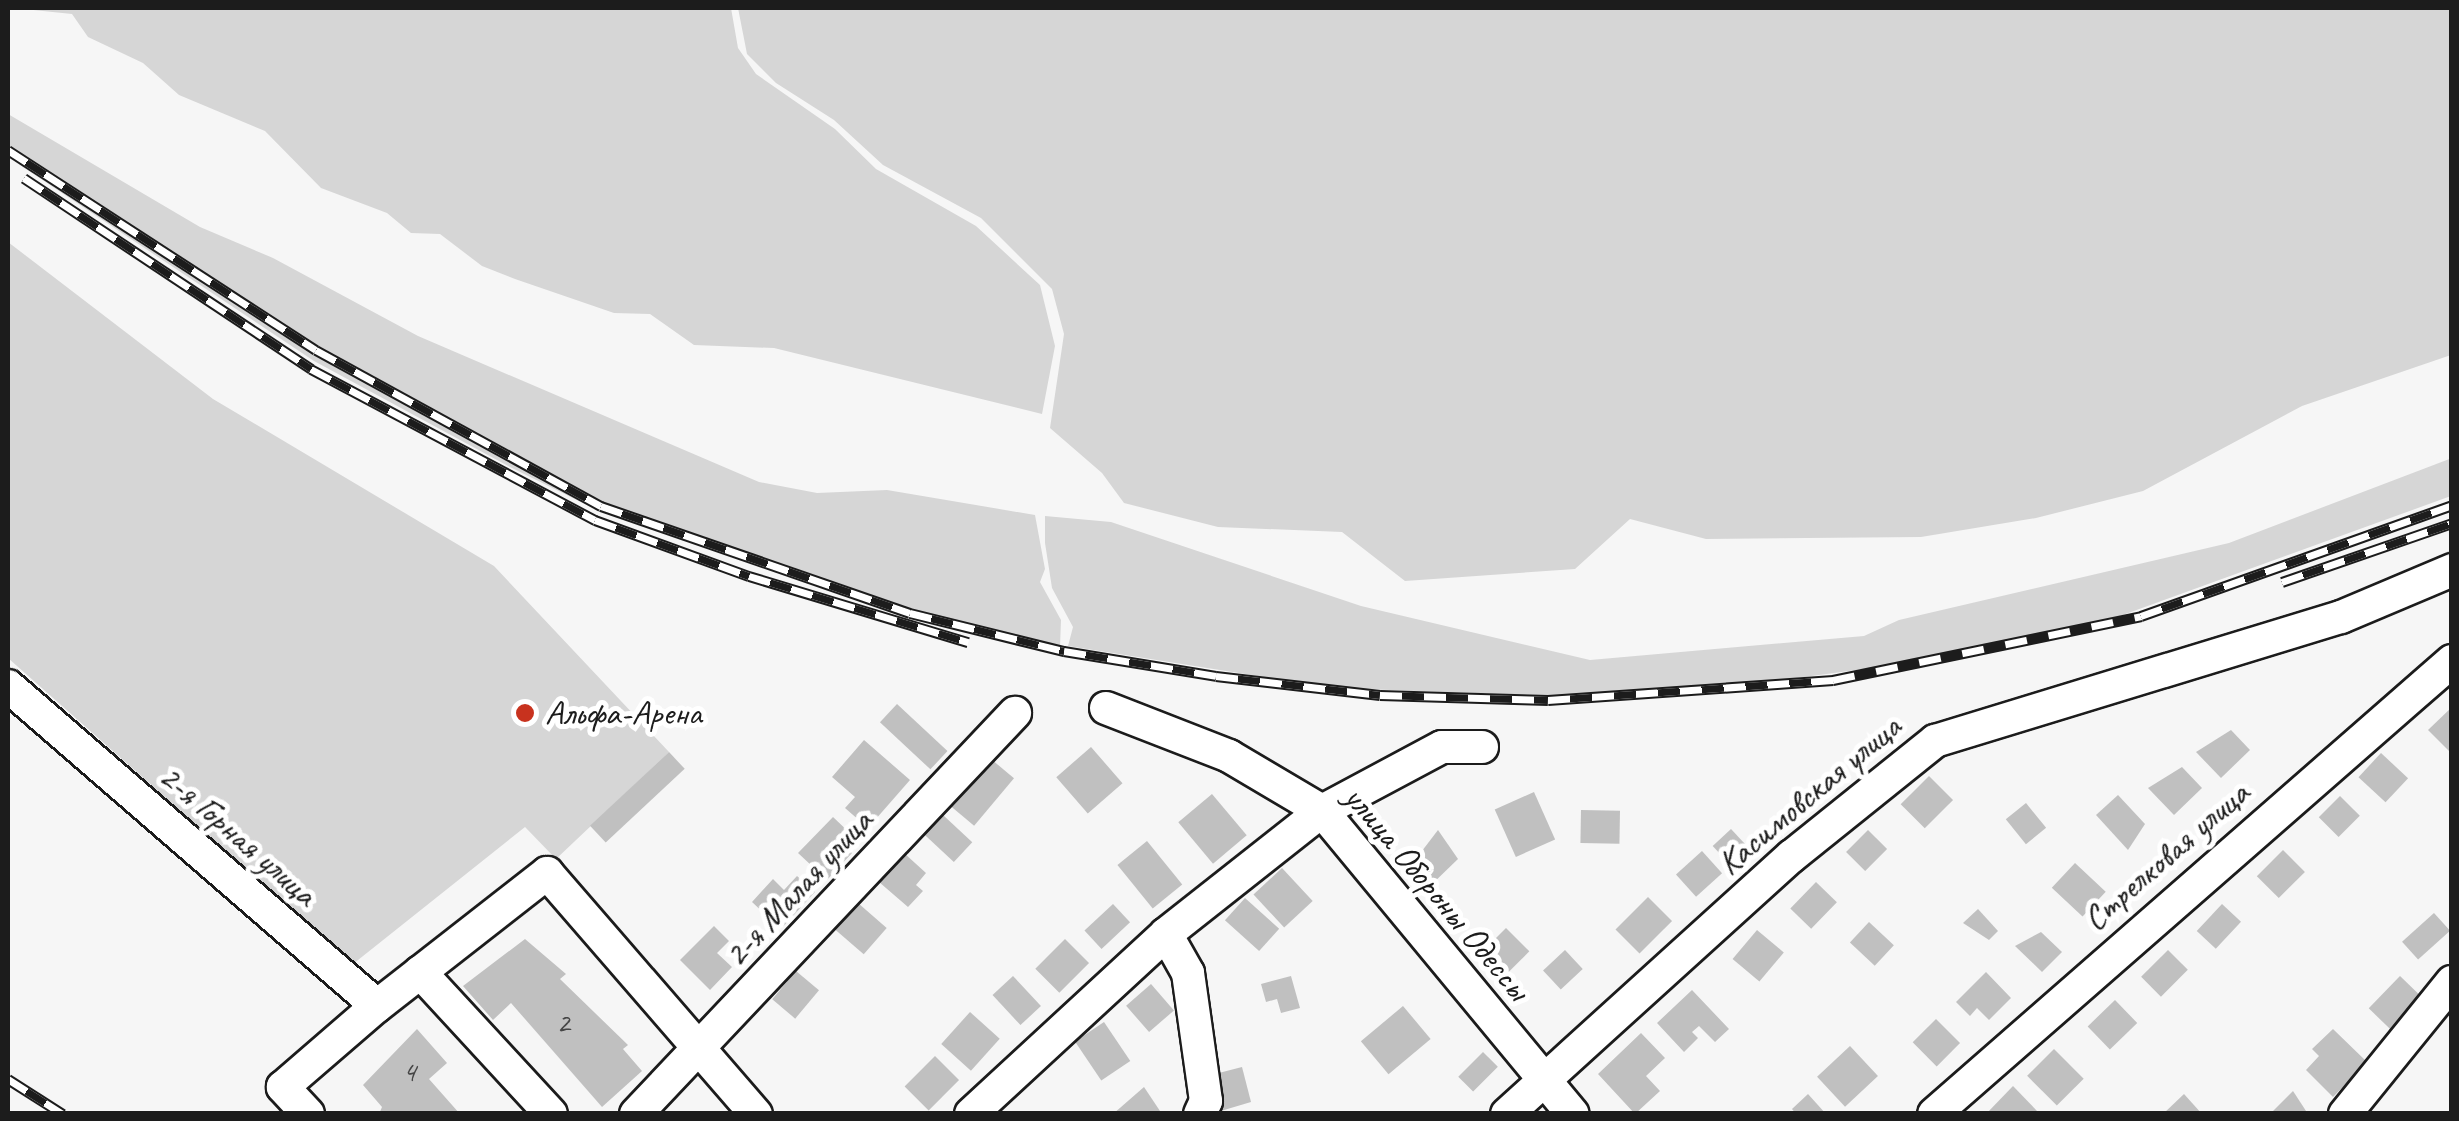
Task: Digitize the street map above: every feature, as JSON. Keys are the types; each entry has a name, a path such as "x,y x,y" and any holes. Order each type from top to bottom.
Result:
{"street":[{"name":"Касимовская улица","path":"1507,1114 1792,856 1935,741 2341,617 2452,570"},
{"name":"Стрелковая улица","path":"1934,1114 2452,661"},
{"name":"2-я Горная улица","path":"8,686 376,1006"},
{"name":"улица Обороны Одессы","path":"1106,708 1229,756 1322,810 1573,1114"},
{"name":"2-я Малая улица","path":"636,1114 702,1050 1015,713"},
{"path":"971,1114 1166,934 1322,810 1442,747 1482,747"},
{"path":"308,1114 283,1086 376,1006 547,872 756,1114"},
{"path":"1166,934 1188,973 1206,1101 1200,1114"},
{"path":"420,972 551,1114"},
{"path":"2344,1114 2452,982"}],"shaded area":[{"path":"14,8 731,8 738,48 756,74 835,129 876,169 976,226 1040,285 1055,346 1042,414 774,348 694,345 650,314 614,313 482,266 440,234 411,233 387,213 321,188 265,131 179,95 143,63 88,37 72,14"},
{"path":"738,8 2451,8 2451,355 2302,406 2143,491 2036,518 1921,537 1706,539 1630,519 1575,569 1405,581 1342,532 1218,527 1124,503 1102,473 1050,428 1064,334 1052,289 981,218 883,165 834,120 776,83 747,54"},
{"path":"8,114 200,227 273,258 418,336 759,482 817,493 887,490 1035,515 1045,569 1040,582 1061,620 1060,647 857,599 593,508 510,467 314,361 8,157"},
{"path":"8,242 213,399 494,566 669,752 556,859 525,827 353,964 8,658"},
{"path":"2452,458 2451,496 2120,616 1916,662 1745,685 1564,696 1333,688 1068,646 1073,627 1052,588 1045,543 1045,516 1111,522 1361,606 1590,660 1864,636 1899,620 2229,543"}],"building":[{"path":"897,704 947,751 930,769 880,722"},
{"path":"2452,707 2452,748 2449,751 2428,730"},
{"path":"2231,730 2250,750 2221,778 2196,752"},
{"path":"864,740 910,780 868,828 845,808 855,797 832,777"},
{"path":"1091,747 1122,783 1088,813 1056,777"},
{"path":"669,752 685,769 606,842 590,826"},
{"path":"2381,753 2408,778 2386,802 2358,777"},
{"path":"991,759 1014,778 974,826 951,806"},
{"path":"2182,767 2202,788 2174,815 2148,788"},
{"path":"1929,776 1953,800 1925,828 1901,804"},
{"path":"1534,792 1555,840 1516,857 1495,809"},
{"path":"1212,794 1247,835 1213,864 1178,822"},
{"path":"2118,795 2145,824 2128,850 2096,815"},
{"path":"2340,796 2360,816 2339,837 2319,817"},
{"path":"2026,803 2046,828 2026,844 2006,819"},
{"path":"1581,810 1620,811 1619,844 1580,843"},
{"path":"943,815 972,842 954,862 925,835"},
{"path":"833,817 853,836 844,845 852,853 827,880 798,853"},
{"path":"1731,829 1749,848 1730,865 1713,846"},
{"path":"1438,830 1458,859 1428,888 1409,868"},
{"path":"1868,830 1887,849 1865,871 1846,852"},
{"path":"1147,841 1182,885 1153,908 1117,865"},
{"path":"2283,850 2305,872 2279,898 2257,876"},
{"path":"1702,851 1722,873 1696,897 1676,874"},
{"path":"904,853 926,873 916,885 923,891 908,907 879,882"},
{"path":"2075,863 2106,892 2083,917 2052,888"},
{"path":"1282,868 1313,901 1284,928 1253,895"},
{"path":"797,876 815,892 781,929 752,902 773,879 784,890"},
{"path":"1816,882 1837,902 1811,929 1790,909"},
{"path":"1648,897 1672,921 1640,954 1615,930"},
{"path":"1245,898 1279,929 1259,951 1225,920"},
{"path":"858,903 887,928 864,954 835,929"},
{"path":"1113,904 1130,922 1102,949 1084,931"},
{"path":"2222,904 2241,922 2216,949 2197,931"},
{"path":"1978,909 1998,931 1989,940 1963,923"},
{"path":"2434,913 2450,931 2418,960 2402,942"},
{"path":"1869,922 1894,945 1875,966 1850,942"},
{"path":"714,926 729,941 717,953 732,967 710,990 680,960"},
{"path":"1506,928 1529,951 1505,976 1481,953"},
{"path":"1757,930 1784,952 1759,982 1733,959"},
{"path":"2041,932 2062,952 2042,972 2015,946"},
{"path":"525,939 566,974 560,979 628,1045 623,1049 642,1071 602,1107 511,1003 493,1020 463,986"},
{"path":"1065,939 1089,963 1059,993 1035,969"},
{"path":"1565,950 1583,969 1561,989 1543,970"},
{"path":"2168,950 2188,970 2161,997 2141,977"},
{"path":"796,971 819,990 795,1019 772,999"},
{"path":"1986,972 2011,998 1989,1020 1977,1008 1970,1016 1956,1002"},
{"path":"1013,976 1041,1006 1020,1025 993,995"},
{"path":"1291,976 1300,1008 1281,1013 1277,999 1266,1002 1261,984"},
{"path":"2400,976 2427,1002 2395,1034 2369,1008"},
{"path":"1151,984 1174,1010 1149,1032 1126,1006"},
{"path":"1692,990 1729,1029 1715,1042 1699,1026 1692,1032 1698,1038 1684,1052 1657,1023"},
{"path":"2115,1000 2137,1023 2110,1049 2088,1026"},
{"path":"1403,1006 1431,1039 1389,1074 1361,1041"},
{"path":"970,1012 1000,1039 971,1071 941,1044"},
{"path":"1936,1019 1960,1043 1937,1066 1913,1042"},
{"path":"1104,1022 1130,1061 1101,1081 1075,1042"},
{"path":"417,1029 447,1063 429,1079 460,1114 379,1114 382,1107 363,1085"},
{"path":"2333,1029 2367,1062 2333,1097 2306,1070 2319,1056 2312,1049"},
{"path":"1641,1033 1665,1058 1646,1076 1660,1091 1635,1114 1598,1074"},
{"path":"1850,1046 1878,1076 1845,1107 1817,1077"},
{"path":"2054,1049 2084,1079 2057,1106 2027,1076"},
{"path":"1483,1052 1498,1067 1473,1092 1458,1077"},
{"path":"935,1056 959,1080 929,1110 905,1086"},
{"path":"1242,1067 1251,1102 1214,1113 1211,1075"},
{"path":"2013,1086 2038,1112 1986,1114"},
{"path":"1144,1087 1162,1114 1113,1114"},
{"path":"2293,1091 2308,1114 2270,1114"},
{"path":"1808,1094 1826,1114 1796,1114 1792,1109"},
{"path":"2184,1094 2202,1114 2163,1114"}],"railway":[{"path":"8,150 316,350 601,506 910,613 1064,651 1216,676 1380,695 1548,700 1833,680 2141,616 2452,505"},
{"path":"24,178 311,369 595,520 749,576 968,642"},
{"path":"2282,582 2452,523"},
{"path":"8,1079 63,1114"}],"place":[{"name":"Альфа-Арена","path":"525,713"}]}
